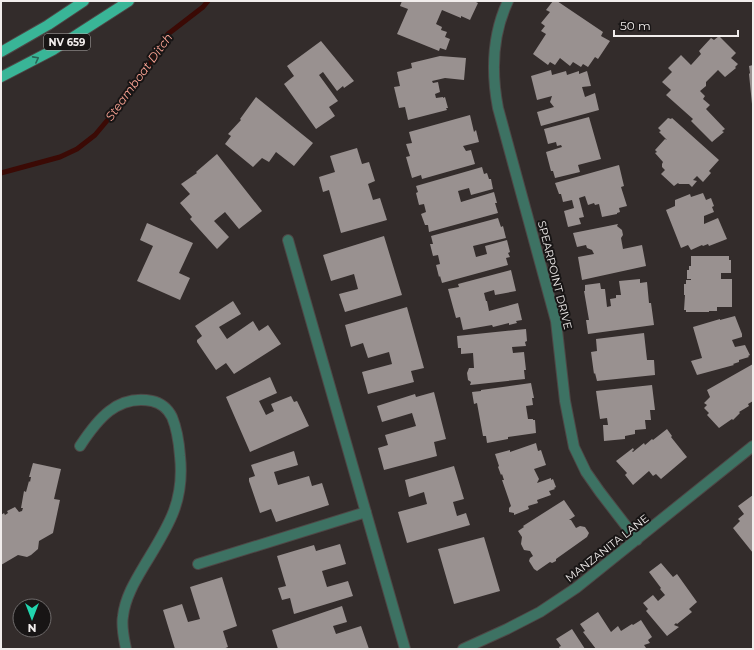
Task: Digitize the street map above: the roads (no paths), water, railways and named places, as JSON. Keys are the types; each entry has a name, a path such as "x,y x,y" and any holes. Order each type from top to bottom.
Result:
{"main road":[{"name":"NV 659","path":"1,52 48,25 84,1"},
{"name":"NV 659","path":"1,77 53,50 129,1"}],"street":[{"name":"SPEARPOINT DRIVE","path":"508,1 503,11 496,36 493,61 494,88 498,108 556,321 564,401 571,436 576,454 589,476 637,540"},
{"path":"288,240 405,649"},
{"path":"80,446 91,429 112,407 131,400 156,402 164,407 172,416 176,430 180,457 180,477 177,505 165,532 133,584 123,616 123,632 126,649"},
{"name":"MANZANITA LANE","path":"463,649 540,612 576,588 753,446"},
{"path":"198,564 366,512"}],"waterway":[{"name":"Steamboat Ditch","path":"1,173 60,157 77,149 95,135 126,98 168,34 203,7 208,1"}]}
